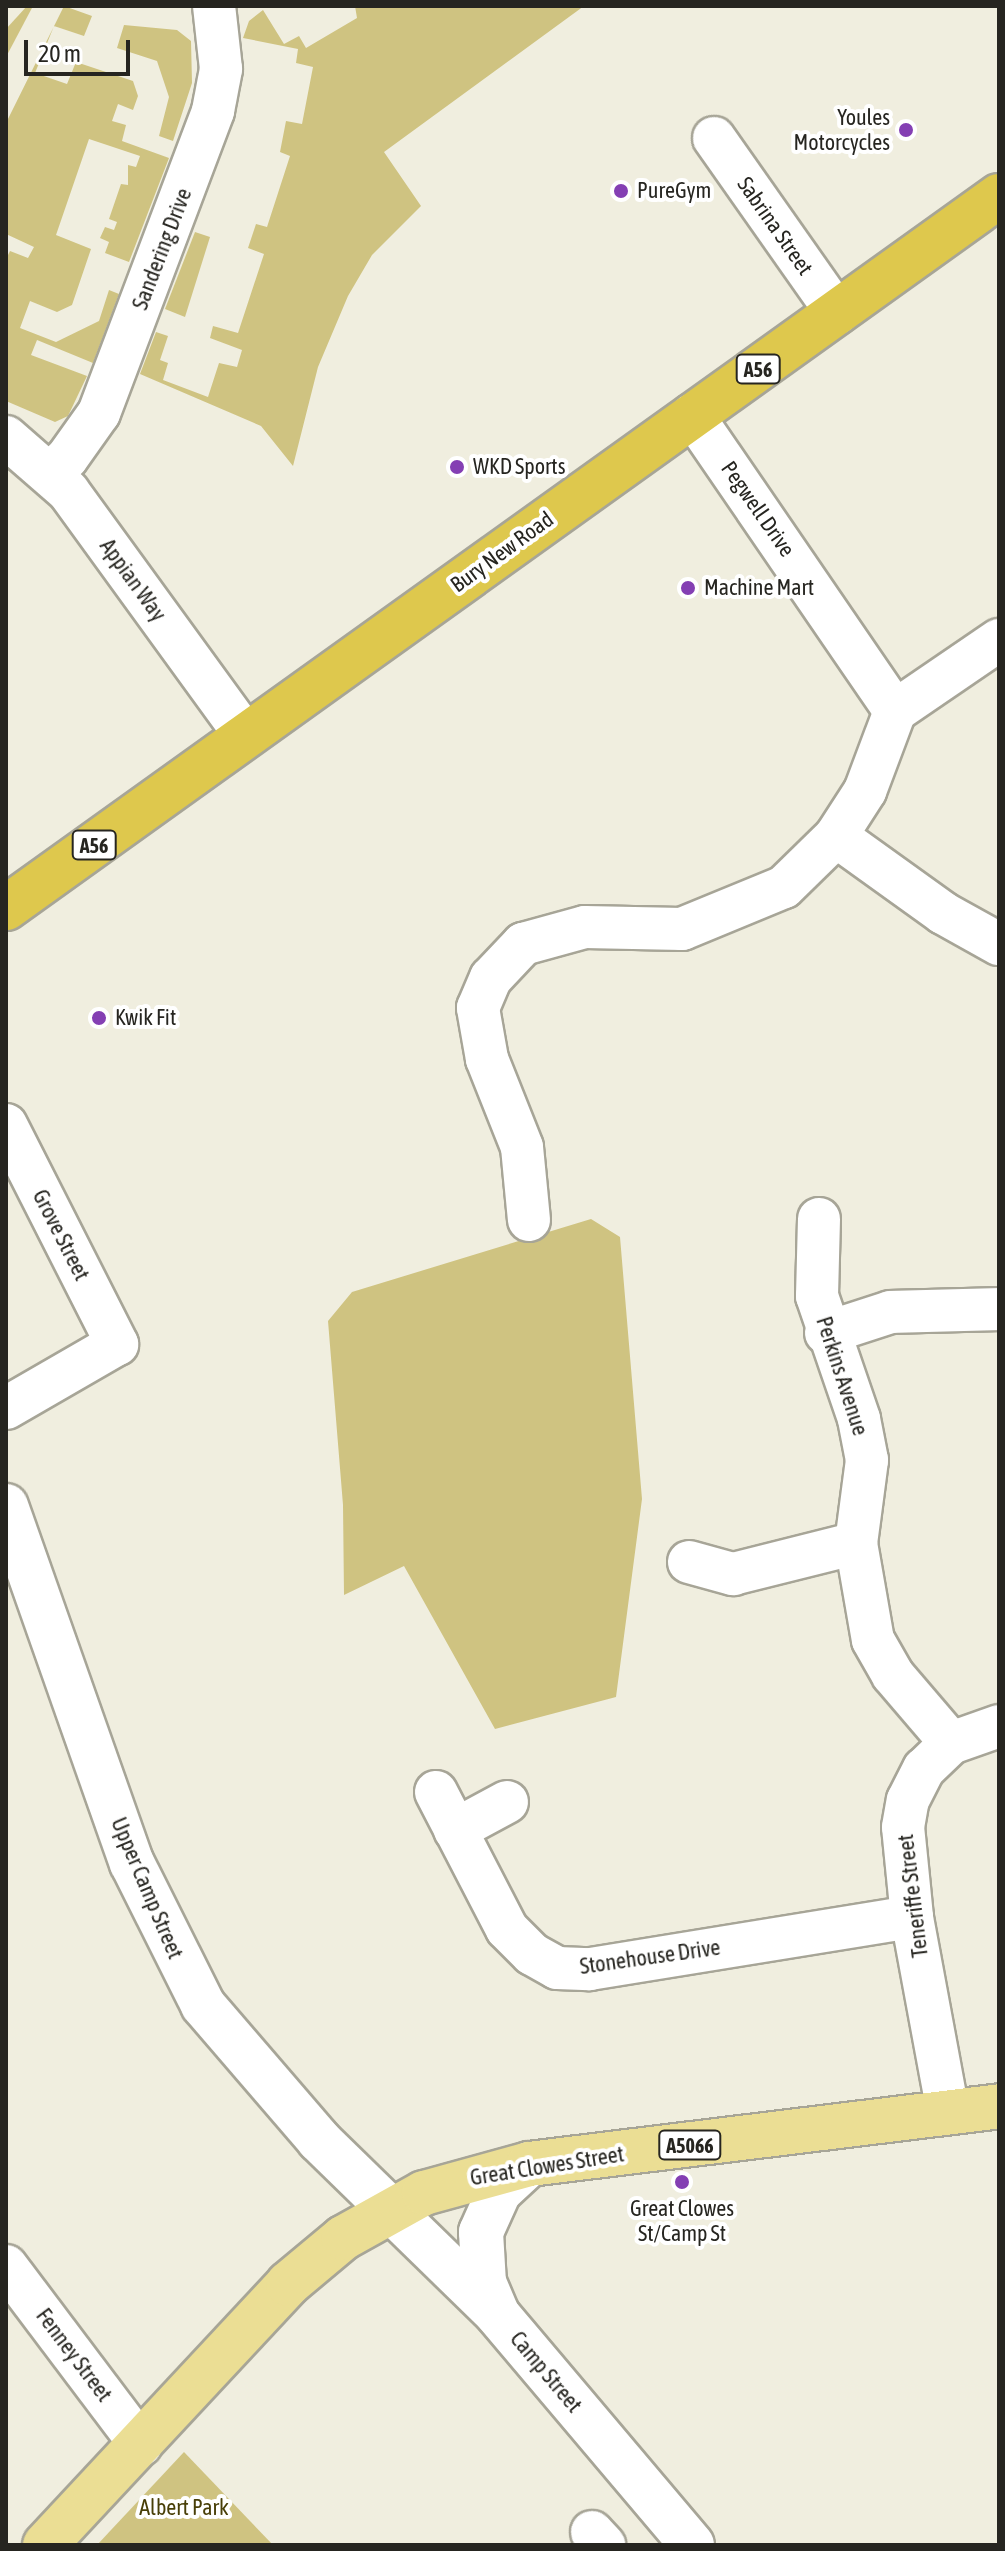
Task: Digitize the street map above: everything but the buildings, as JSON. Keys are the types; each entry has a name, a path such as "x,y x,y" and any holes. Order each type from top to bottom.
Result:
{"highway":[{"name":"Bury New Road","path":"6,908 999,196"}],"main road":[{"name":"Upper Camp Street","path":"6,1506 132,1863 177,1960 232,2044 389,2210"},
{"name":"Great Clowes Street","path":"45,2545 288,2284 343,2238 389,2210 462,2179 529,2164 999,2106"},
{"path":"497,2314 484,2283 481,2232 499,2192 529,2164"},
{"name":"Camp Street","path":"389,2210 497,2314 692,2545"}],"street":[{"name":"Sandering Drive","path":"51,472 67,458 99,413 213,111 221,69 214,6"},
{"name":"Sabrina Street","path":"714,138 837,313"},
{"name":"Pegwell Drive","path":"692,415 895,711"},
{"name":"Appian Way","path":"6,437 51,472 246,736"},
{"path":"529,1220 522,1147 487,1059 478,1008 491,978 523,944 585,927 682,929 784,887 836,836 865,791 895,711 999,640"},
{"path":"836,836 943,913 999,944"},
{"name":"Grove Street","path":"6,1125 117,1344 6,1408"},
{"name":"Perkins Avenue","path":"819,1219 817,1296 826,1333 859,1419 867,1460 856,1543 873,1640 893,1675 951,1743"},
{"path":"826,1333 891,1312 999,1309"},
{"path":"689,1562 733,1574 856,1543"},
{"name":"Teneriffe Street","path":"948,2112 912,1917 903,1827 908,1800 924,1769 951,1743 999,1726"},
{"name":"Stonehouse Drive","path":"436,1792 507,1929 532,1954 557,1968 590,1969 912,1917"},
{"path":"455,1830 507,1802"},
{"name":"Fenney Street","path":"6,2266 141,2445"}],"green space":[{"path":"27,6 33,6 6,57 6,29"},
{"path":"64,6 92,16 84,36 54,26"},
{"path":"355,6 584,6 384,152 421,206 372,255 348,296 318,367 293,466 261,426 140,374 156,332 168,336 160,360 168,363 163,380 208,397 219,363 237,367 242,350 210,338 213,326 238,333 264,254 248,248 256,224 267,227 290,156 280,152 286,121 302,124 313,67 296,63 298,49 243,38 249,21 263,10 284,44 299,36 306,48 357,18"},
{"path":"124,25 177,30 191,41 192,83 173,141 159,136 169,97 157,61 117,48"},
{"path":"54,27 35,73 67,84 76,62 133,81 138,96 133,110 118,104 112,121 126,125 122,141 169,158 129,262 105,253 109,242 100,238 105,227 114,230 117,222 109,219 121,184 128,185 128,165 136,167 140,156 89,139 56,235 91,249 72,305 57,312 30,301 20,328 56,342 99,321 109,290 119,294 93,363 37,340 31,355 87,376 68,416 55,422 6,401 6,259 10,251 28,258 34,247 6,234 6,123"},
{"path":"195,232 210,237 185,317 165,309"},
{"path":"591,1219 620,1237 642,1499 616,1697 495,1729 404,1566 344,1595 343,1505 328,1321 352,1292"},
{"name":"Albert Park","path":"184,2452 273,2545 97,2545"}],"place":[{"name":"Youles Motorcycles","path":"906,130"},
{"name":"PureGym","path":"621,191"},
{"name":"WKD Sports","path":"457,467"},
{"name":"Machine Mart","path":"688,588"},
{"name":"Kwik Fit","path":"99,1018"},
{"name":"Great Clowes St/Camp St","path":"682,2182"}]}
